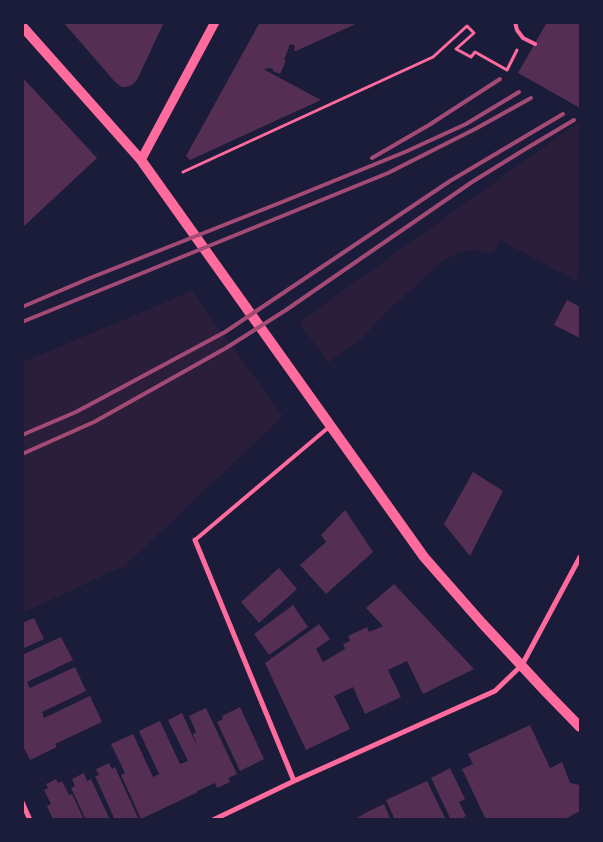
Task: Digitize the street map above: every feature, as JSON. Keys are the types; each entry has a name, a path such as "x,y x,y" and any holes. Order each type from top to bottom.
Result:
{"main road":[{"path":"22,26 141,160 424,557 481,622 580,727"}],"street":[{"path":"141,160 215,22"},
{"path":"195,540 294,781"},
{"path":"213,820 294,781 495,692 522,665 580,557"},
{"path":"22,802 30,820"}],"lane":[{"path":"515,22 517,30 523,38 535,44"},
{"path":"195,540 330,425"}],"path":[{"path":"183,172 433,57 467,24 474,34 456,49 471,57 475,52 507,70"}],"shaded area":[{"path":"580,121 580,273 576,281 500,240 494,251 488,254 474,249 457,254 443,261 393,306 358,342 328,363 299,322"},
{"path":"192,291 283,416 126,565 23,613 23,362"}],"building":[{"path":"63,22 164,22 137,80 132,85 122,87 116,83"},
{"path":"260,22 360,22 296,51 294,51 295,46 290,44 284,60 286,61 280,74 273,71 273,69 264,69 321,100 190,160 186,156"},
{"path":"547,22 580,22 580,108 518,73"},
{"path":"22,77 97,158 22,228"},
{"path":"567,300 580,307 580,338 554,325"},
{"path":"473,472 503,491 470,556 444,524"},
{"path":"345,510 373,552 326,594 300,565 326,542 321,535"},
{"path":"279,568 297,589 259,623 241,602"},
{"path":"394,584 474,669 423,694 407,661 388,670 401,697 365,714 353,687 334,696 350,729 306,750 265,663 319,624 330,639 316,649 323,662 345,649 343,644 350,641 348,636 367,627 369,632 383,626 366,608"},
{"path":"293,605 308,627 269,655 254,634"},
{"path":"34,618 44,639 22,649 22,623"},
{"path":"61,637 73,660 27,682 28,685 30,688 75,667 86,691 42,712 44,718 90,696 102,722 55,744 57,747 30,760 22,744 22,655"},
{"path":"240,707 264,759 240,771 217,722 223,719 222,716"},
{"path":"206,708 237,774 228,778 230,782 217,788 215,783 141,819 121,775 125,773 111,744 133,734 153,777 159,774 139,731 160,721 180,764 188,761 168,720 182,713 199,750 193,734 196,732 189,716"},
{"path":"530,725 550,768 562,762 570,783 580,785 580,811 563,820 486,820 462,769 473,764 468,754"},
{"path":"109,763 112,769 115,767 139,820 115,820 95,776 99,775 96,769"},
{"path":"450,768 465,799 459,802 466,816 459,820 451,820 431,778"},
{"path":"84,773 87,781 91,779 110,820 86,820 71,788 75,786 72,779"},
{"path":"56,779 58,783 62,781 69,795 72,794 84,820 53,820 47,806 51,804 44,790 48,788 46,784"},
{"path":"427,781 446,820 395,820 386,800"},
{"path":"384,804 391,820 353,820 371,810"}],"railway":[{"path":"372,158 429,125 500,79"},
{"path":"22,307 405,152 466,124 519,92"},
{"path":"22,322 388,173 531,98"},
{"path":"22,435 76,412 225,332 450,181 563,114"},
{"path":"22,454 94,422 226,348 286,310 472,182 574,120"}]}
